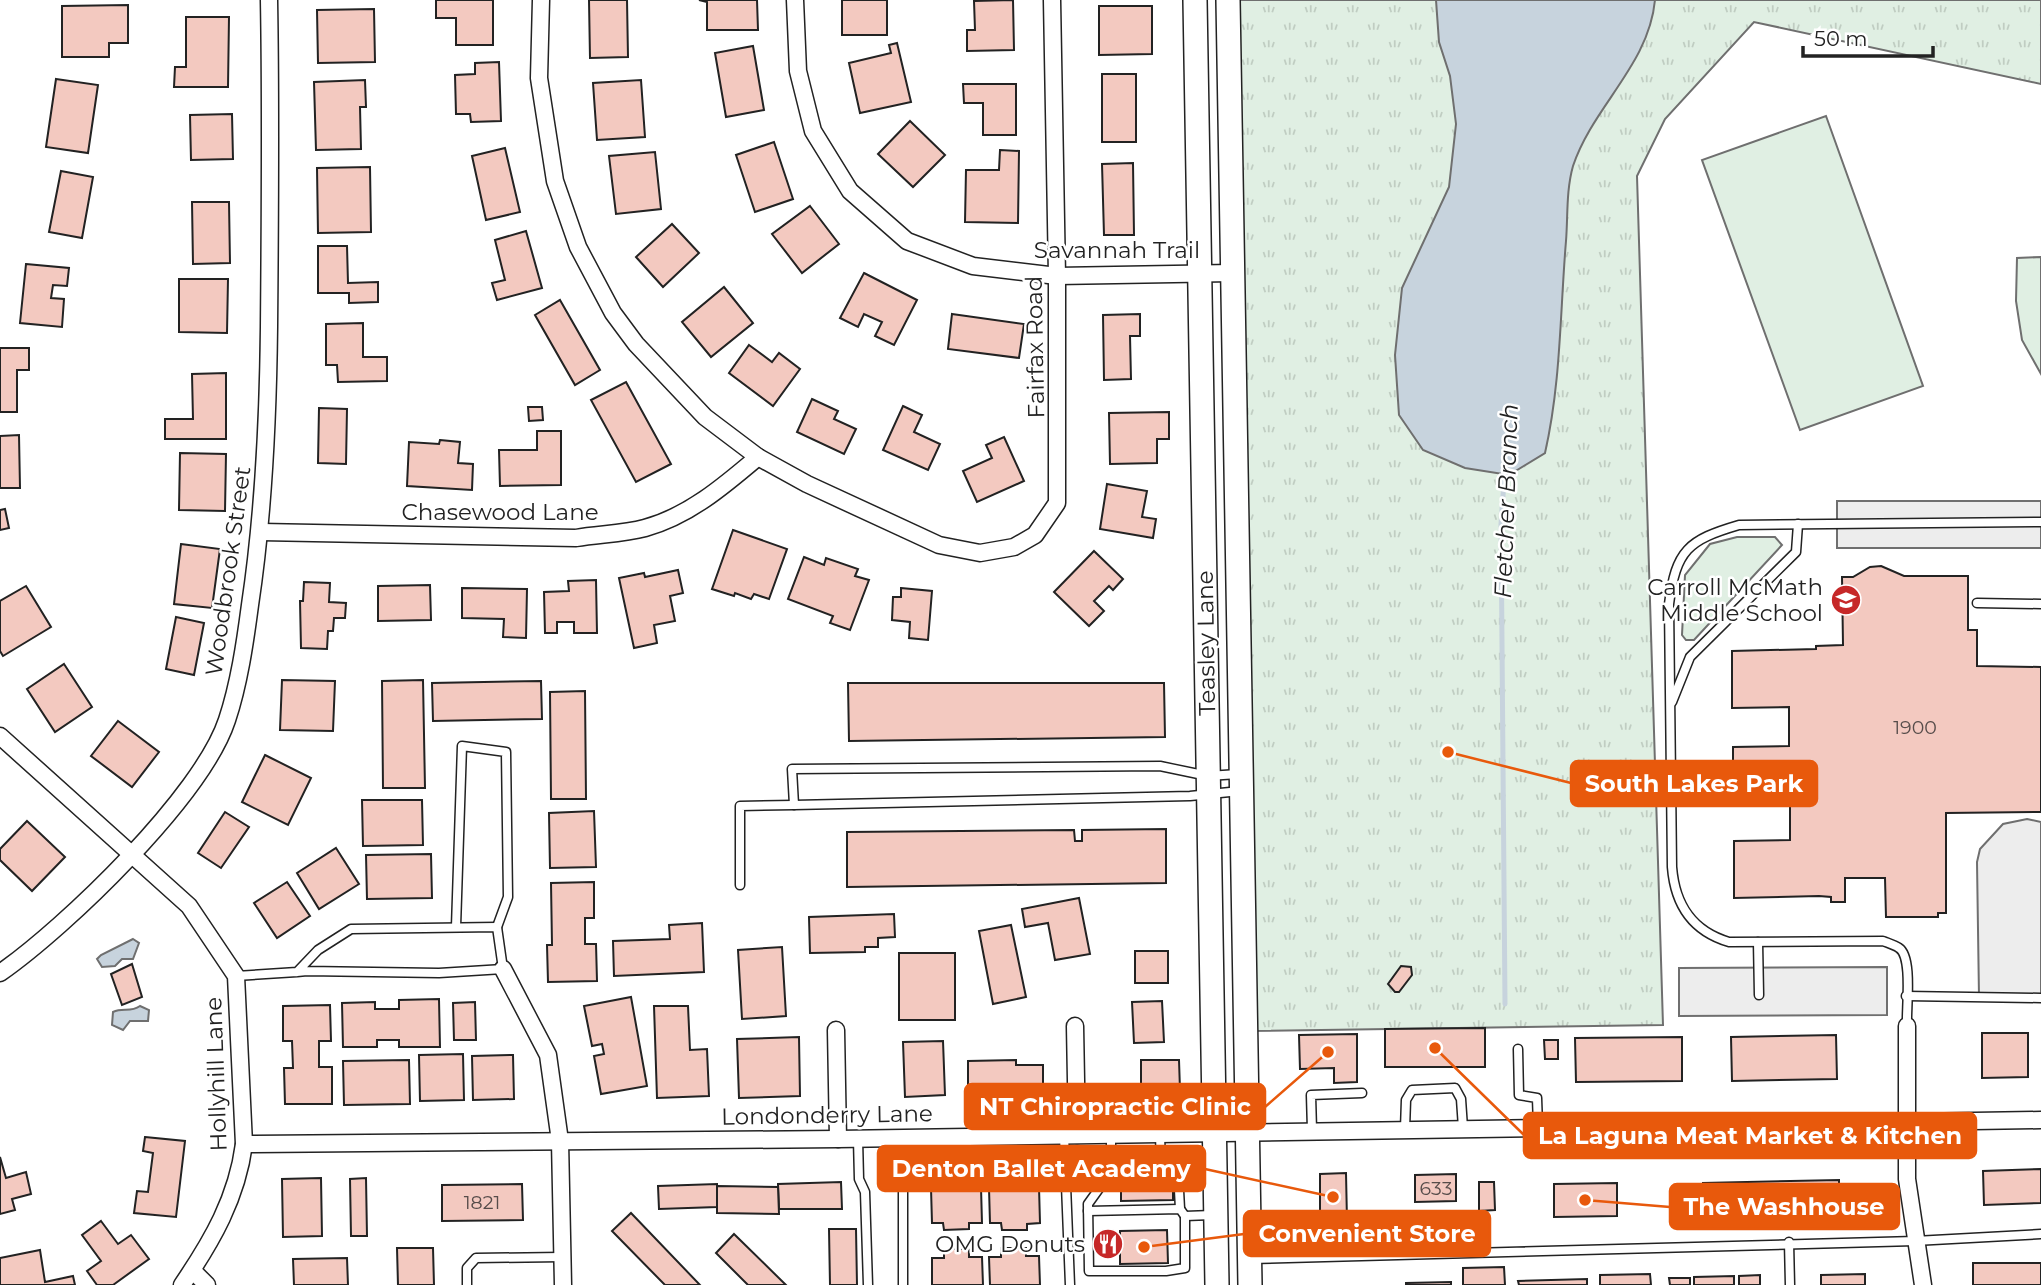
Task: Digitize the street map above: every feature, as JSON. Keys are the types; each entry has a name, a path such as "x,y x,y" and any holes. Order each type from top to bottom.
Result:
{"main road":[{"name":"Teasley Lane","path":"1195,0 1217,1285"},
{"name":"Teasley Lane","path":"1228,0 1250,1285"}],"street":[{"name":"Woodbrook Street","path":"0,973 30,952 130,856 196,780 226,722 244,647 261,532 267,440 270,0"},
{"path":"541,0 539,78 545,130 555,181 578,247 613,313 636,344 705,417 758,457"},
{"name":"Savannah Trail","path":"795,0 798,71 813,131 850,191 907,242 973,266 1057,276 1232,273"},
{"name":"Fairfax Road","path":"758,457 807,484 939,545 958,551 980,554 1014,547 1035,535 1045,523 1056,503 1059,483 1052,0"},
{"name":"Chasewood Lane","path":"261,532 576,538 615,534 646,528 677,516 720,489 758,457"},
{"name":"Hollyhill Lane","path":"0,736 130,856 189,906 236,975 244,1144 237,1179 218,1231 182,1285"},
{"path":"503,970 548,1055 560,1142 563,1285"},
{"path":"1071,1135 1075,1026"},
{"path":"1907,1026 1907,1179 1923,1285"},
{"path":"836,1030 838,1139"},
{"name":"Londonderry Lane","path":"244,1144 858,1139 2041,1120"},
{"path":"192,1272 207,1285"}],"lane":[{"path":"1907,1026 1906,956 1899,948 1883,941 1729,942 1711,937 1689,920 1679,901 1672,871 1669,604 1673,570 1694,542 1739,525 2041,522"},
{"path":"1670,708 1690,657 1797,552 1798,524"},
{"path":"1977,603 2041,604"},
{"path":"236,975 503,970 497,927 508,897 506,752 462,747 456,927"},
{"path":"794,804 792,769 1160,766 1208,784 1241,783"},
{"path":"740,885 740,806 1190,796 1208,784 1241,783"},
{"path":"297,972 318,950 351,929 497,927"},
{"path":"1758,942 1759,995"},
{"path":"1906,996 2041,998"},
{"path":"1518,1049 1519,1095 1537,1098 1538,1126"},
{"path":"1405,1129 1406,1100 1412,1090 1422,1088 1455,1088 1461,1099 1463,1128"},
{"path":"1312,1130 1311,1095 1362,1093"},
{"path":"1160,1133 1161,1175"},
{"path":"1111,1134 1111,1172 1088,1204 1089,1271 1166,1271 1185,1268 1178,1171 1137,1176 1111,1172"},
{"path":"1070,1285 1071,1135"},
{"path":"903,1285 903,1187 913,1137"},
{"path":"858,1139 859,1179 865,1192 868,1285"},
{"path":"1088,1211 1161,1205 1183,1213 1215,1214"},
{"path":"1250,1259 1789,1242 1915,1241 2041,1234"},
{"path":"1789,1242 1790,1285"},
{"path":"467,1285 467,1268 476,1258 562,1257"}],"green space":[{"path":"1227,0 2041,0 2041,84 1754,22 1665,119 1637,176 1663,1025 1247,1031"},
{"path":"1826,116 1923,386 1800,430 1702,160"},
{"path":"2041,257 2041,374 2022,340 2016,301 2017,258"},
{"path":"1737,537 1775,537 1782,545 1694,640 1686,640 1682,635 1685,575 1710,544"}],"shaded area":[{"path":"1436,0 1655,0 1651,23 1642,45 1593,124 1573,166 1568,194 1557,374 1545,453 1509,475 1465,468 1423,450 1399,415 1395,355 1402,288 1449,187 1456,124 1450,76 1439,42"},
{"path":"1837,501 2041,501 2041,548 1837,548"},
{"path":"2027,819 2041,822 2041,998 1979,997 1977,862 1980,849 2003,824"},
{"path":"133,939 139,943 133,959 122,959 115,966 102,967 97,959 101,955"},
{"path":"1887,967 1887,1015 1679,1016 1679,968"},
{"path":"140,1006 149,1010 148,1021 130,1021 123,1030 112,1025 113,1012"}],"building":[{"path":"436,0 493,0 493,45 456,45 456,18 436,18"},
{"path":"589,0 627,0 628,57 590,58"},
{"path":"699,0 757,0 758,30 707,30 707,2"},
{"path":"842,0 887,0 887,35 842,35"},
{"path":"1013,0 1014,50 967,51 967,30 975,30 974,1"},
{"path":"128,5 128,43 109,43 109,57 62,57 62,6"},
{"path":"1099,6 1152,6 1152,54 1099,55"},
{"path":"374,9 375,62 318,63 317,10"},
{"path":"186,17 229,17 228,87 174,87 175,67 186,67"},
{"path":"897,43 911,102 860,113 849,63 891,53 889,45"},
{"path":"753,46 764,110 726,117 715,53"},
{"path":"499,62 501,121 471,122 470,114 456,114 455,75 475,74 475,63"},
{"path":"1102,74 1136,74 1136,142 1102,142"},
{"path":"56,79 98,85 88,153 46,147"},
{"path":"365,80 366,107 360,107 361,149 316,150 314,82"},
{"path":"641,80 645,137 597,140 593,83"},
{"path":"963,84 1016,84 1016,135 983,135 983,103 964,103"},
{"path":"232,114 233,159 191,160 190,115"},
{"path":"910,121 945,155 913,187 878,154"},
{"path":"774,142 793,199 755,212 736,155"},
{"path":"505,148 520,212 486,220 472,156"},
{"path":"1000,150 1019,151 1018,223 965,222 966,170 999,170"},
{"path":"655,152 661,209 616,214 609,156"},
{"path":"1133,163 1134,235 1104,235 1102,164"},
{"path":"370,167 371,232 318,233 317,168"},
{"path":"61,171 93,177 82,238 49,232"},
{"path":"192,202 229,202 230,263 193,264"},
{"path":"810,206 839,244 802,273 772,234"},
{"path":"672,224 699,253 663,287 636,257"},
{"path":"526,231 542,288 497,300 492,283 505,280 495,240"},
{"path":"318,246 347,246 348,283 378,282 378,302 349,303 349,293 318,293"},
{"path":"26,264 69,268 67,286 53,285 51,298 64,299 62,327 20,323"},
{"path":"864,273 917,300 894,345 875,336 882,322 864,314 858,327 840,318"},
{"path":"179,279 228,279 227,333 179,332"},
{"path":"724,287 753,323 711,357 682,322"},
{"path":"560,300 600,370 575,385 535,315"},
{"path":"952,314 1024,324 1019,358 948,349"},
{"path":"1140,314 1140,336 1130,336 1131,379 1104,380 1103,315"},
{"path":"363,323 363,357 387,357 387,381 338,382 337,365 326,365 326,324"},
{"path":"749,345 772,362 779,353 800,369 773,406 729,373"},
{"path":"0,348 29,348 29,370 17,370 17,412 0,412"},
{"path":"226,373 226,439 165,439 165,419 193,419 192,374"},
{"path":"626,382 671,464 636,482 591,400"},
{"path":"812,399 838,411 834,419 856,429 844,454 797,432"},
{"path":"903,406 922,415 914,432 940,444 928,470 883,450"},
{"path":"528,407 542,407 543,420 529,421"},
{"path":"319,408 347,409 346,464 318,463"},
{"path":"1169,412 1169,439 1157,439 1157,463 1110,464 1109,413"},
{"path":"537,431 561,431 561,485 500,486 499,450 537,450"},
{"path":"19,435 20,488 0,488 0,436"},
{"path":"1004,437 1024,481 977,502 963,471 992,458 986,445"},
{"path":"440,440 460,442 458,463 473,464 472,490 407,486 409,442 439,444"},
{"path":"180,453 226,454 225,511 179,510"},
{"path":"1107,484 1147,491 1142,517 1156,519 1153,538 1100,529"},
{"path":"5,509 9,528 0,530 0,510"},
{"path":"733,530 787,549 769,599 754,594 751,599 712,589"},
{"path":"181,544 220,549 212,608 174,604"},
{"path":"1094,551 1123,579 1113,590 1109,586 1094,601 1104,611 1089,626 1054,592"},
{"path":"804,557 824,565 826,558 858,569 855,576 869,580 850,630 830,623 833,616 788,599"},
{"name":"Carroll McMath Middle School","path":"1881,566 1904,576 1968,576 1968,630 1977,630 1977,666 2041,667 2041,812 1946,813 1946,913 1938,913 1938,917 1886,917 1885,878 1845,878 1845,902 1831,902 1831,897 1819,896 1734,898 1734,841 1790,840 1790,802 1733,803 1733,747 1789,746 1789,707 1732,708 1732,651 1816,649 1816,646 1843,645 1842,577 1853,577 1870,567"},
{"path":"678,570 683,593 670,596 675,621 654,625 657,643 634,648 619,578 644,573 645,577"},
{"path":"596,580 597,633 574,633 574,622 557,622 557,633 545,633 544,592 569,591 568,581"},
{"path":"304,582 330,583 329,602 346,603 345,618 334,618 333,631 328,631 327,649 301,648 300,601 303,601"},
{"path":"430,585 431,620 378,621 378,586"},
{"path":"26,586 51,627 3,656 0,651 0,601"},
{"path":"462,588 527,589 526,638 503,637 504,619 462,618"},
{"path":"901,588 932,591 928,640 909,638 910,622 892,620 893,597 901,597"},
{"path":"176,617 204,623 194,675 166,669"},
{"path":"64,664 92,707 55,732 27,689"},
{"path":"282,680 335,681 333,731 280,730"},
{"path":"423,680 425,788 383,788 382,681"},
{"path":"541,681 542,719 433,721 432,683"},
{"path":"848,683 1164,683 1165,737 849,741"},
{"path":"585,691 586,799 551,799 550,692"},
{"path":"118,721 159,752 132,787 91,756"},
{"path":"265,755 311,778 288,825 242,802"},
{"path":"362,800 422,800 423,845 363,846"},
{"path":"594,811 596,867 550,868 549,813"},
{"path":"225,812 249,827 221,868 198,853"},
{"path":"27,821 65,857 32,891 0,860 0,849"},
{"path":"1166,829 1166,883 847,887 847,832 1074,830 1075,841 1082,841 1082,830"},
{"path":"336,848 359,884 319,909 297,873"},
{"path":"431,854 432,898 367,899 366,855"},
{"path":"287,882 310,916 277,938 254,903"},
{"path":"594,882 594,918 585,918 585,944 596,944 597,981 548,982 547,945 552,945 551,883"},
{"path":"1079,898 1090,954 1055,960 1048,923 1025,927 1022,909"},
{"path":"894,914 895,937 878,938 878,947 865,947 865,952 810,953 809,917"},
{"path":"702,923 704,972 614,976 613,941 670,939 669,925"},
{"path":"1011,925 1026,997 993,1004 979,931"},
{"path":"782,947 786,1016 742,1019 738,950"},
{"path":"1135,951 1168,951 1168,983 1135,983"},
{"path":"899,953 955,953 955,1020 899,1020"},
{"path":"132,964 142,997 122,1005 111,974"},
{"path":"1401,966 1411,967 1412,975 1399,992 1395,992 1388,984"},
{"path":"631,997 647,1086 601,1094 594,1056 604,1054 602,1044 592,1046 584,1006"},
{"path":"439,999 440,1047 399,1047 399,1040 377,1040 377,1047 343,1047 342,1003 375,1002 375,1009 399,1009 399,1000"},
{"path":"1162,1001 1164,1042 1134,1043 1132,1002"},
{"path":"475,1002 476,1040 454,1040 453,1003"},
{"path":"330,1005 331,1041 319,1041 319,1067 332,1067 332,1104 285,1104 284,1068 293,1068 292,1041 283,1041 283,1006"},
{"path":"654,1006 688,1006 690,1050 707,1049 709,1096 657,1098"},
{"path":"1485,1028 1485,1067 1385,1067 1385,1029"},
{"path":"1982,1033 2028,1033 2028,1077 1982,1078"},
{"path":"1357,1034 1357,1082 1334,1083 1334,1068 1300,1069 1299,1035"},
{"path":"1836,1035 1837,1079 1732,1081 1731,1037"},
{"path":"799,1037 800,1096 739,1098 737,1039"},
{"path":"1682,1037 1682,1081 1576,1082 1575,1038"},
{"path":"1544,1040 1558,1040 1558,1059 1545,1059"},
{"path":"943,1041 945,1095 905,1097 903,1042"},
{"path":"463,1054 464,1100 420,1101 419,1055"},
{"path":"513,1055 514,1099 473,1100 472,1056"},
{"path":"409,1060 410,1104 344,1105 343,1061"},
{"path":"1016,1060 1016,1065 1043,1065 1043,1094 968,1095 968,1061"},
{"path":"1141,1060 1179,1060 1180,1090 1141,1091"},
{"path":"145,1137 185,1141 176,1217 134,1213 137,1191 148,1192 153,1153 143,1151"},
{"path":"0,1157 6,1178 26,1172 31,1194 12,1199 15,1210 0,1214"},
{"path":"2041,1169 2041,1203 1984,1205 1983,1171"},
{"path":"1346,1173 1347,1221 1320,1221 1320,1174"},
{"path":"1456,1174 1456,1201 1415,1202 1415,1175"},
{"path":"321,1178 322,1236 283,1237 282,1179"},
{"path":"366,1178 367,1236 351,1236 350,1179"},
{"path":"943,1179 968,1179 968,1187 981,1187 982,1223 969,1223 969,1229 944,1230 943,1223 932,1223 931,1188 943,1188"},
{"path":"1026,1179 1026,1188 1039,1187 1040,1223 1027,1224 1027,1230 1002,1230 1001,1223 990,1223 989,1188 1001,1188 1001,1180"},
{"path":"1173,1179 1173,1200 1121,1201 1121,1180"},
{"path":"1839,1180 1839,1209 1704,1212 1703,1183"},
{"path":"841,1182 842,1209 779,1209 778,1184"},
{"path":"1479,1182 1494,1182 1495,1210 1479,1211"},
{"path":"1617,1183 1617,1216 1554,1217 1554,1184"},
{"path":"522,1184 523,1220 442,1221 442,1185"},
{"path":"717,1184 717,1207 659,1209 658,1186"},
{"path":"717,1186 778,1187 779,1214 717,1213"},
{"path":"631,1213 700,1285 665,1285 612,1231"},
{"path":"101,1221 118,1244 131,1235 149,1259 113,1285 97,1285 87,1271 101,1261 82,1235"},
{"path":"829,1229 856,1229 857,1285 830,1285"},
{"path":"1167,1230 1168,1263 1120,1264 1120,1231"},
{"path":"734,1234 786,1285 748,1285 716,1253"},
{"path":"397,1248 433,1248 434,1285 398,1285"},
{"path":"1001,1248 1026,1248 1026,1256 1039,1256 1040,1285 990,1285 989,1257 1001,1257"},
{"path":"944,1249 969,1249 969,1257 982,1257 983,1285 932,1285 932,1258 944,1258"},
{"path":"40,1250 45,1282 73,1276 75,1285 0,1285 0,1258"},
{"path":"347,1258 348,1285 294,1285 293,1259"},
{"path":"1973,1263 2041,1263 2041,1285 1973,1285"},
{"path":"1504,1267 1505,1285 1463,1285 1463,1268"},
{"path":"1650,1274 1651,1285 1600,1285 1600,1275"},
{"path":"1865,1274 1865,1285 1821,1285 1821,1275"},
{"path":"1760,1275 1760,1285 1739,1285 1739,1276"},
{"path":"1734,1276 1734,1285 1694,1285 1694,1277"},
{"path":"1669,1278 1690,1278 1690,1285 1670,1285"},
{"path":"1587,1279 1587,1285 1519,1285 1518,1281"},
{"path":"1451,1282 1451,1285 1406,1285 1406,1283"}],"waterway":[{"name":"Fletcher Branch","path":"1505,468 1501,524 1505,1004"}],"place":[{"name":"Carroll McMath Middle School","path":"1846,600"},
{"name":"South Lakes Park","path":"1448,752"},
{"name":"La Laguna Meat Market & Kitchen","path":"1435,1048"},
{"name":"NT Chiropractic Clinic","path":"1328,1052"},
{"name":"Denton Ballet Academy","path":"1333,1197"},
{"name":"The Washhouse","path":"1585,1200"},
{"name":"OMG Donuts","path":"1108,1244"},
{"name":"Convenient Store","path":"1144,1247"}]}
